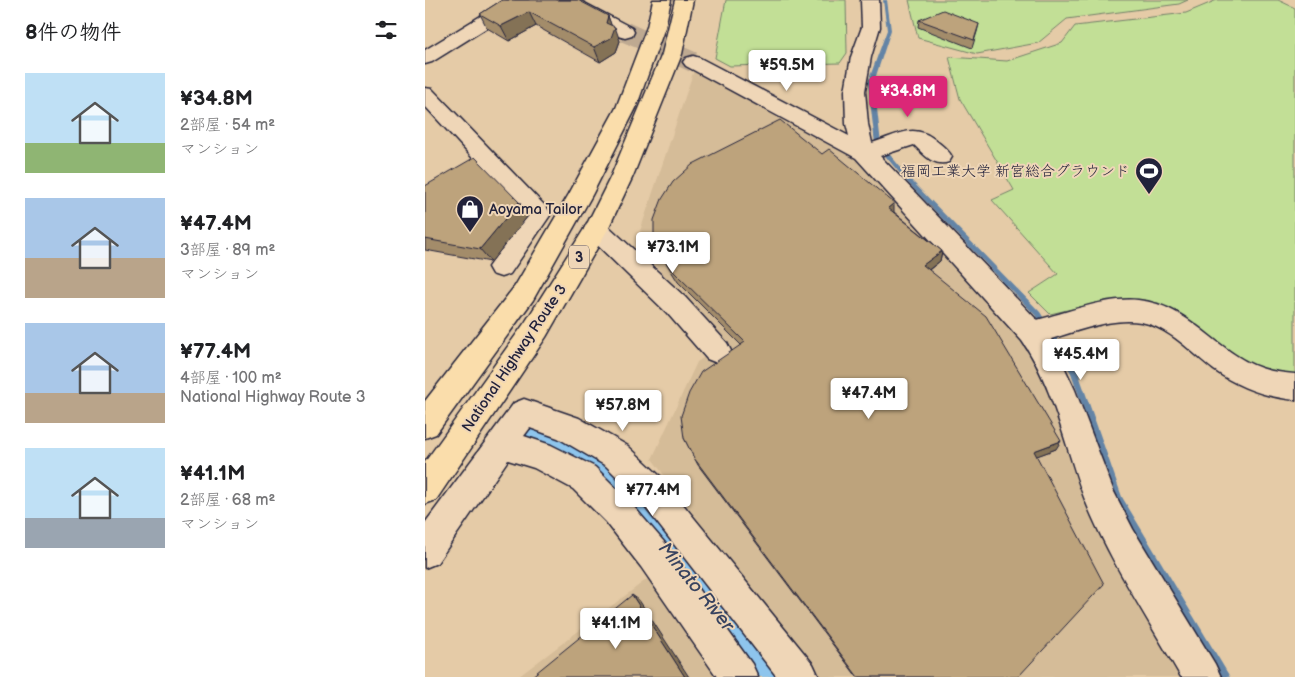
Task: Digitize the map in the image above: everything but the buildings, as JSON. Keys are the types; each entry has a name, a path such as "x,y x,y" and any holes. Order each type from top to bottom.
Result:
{"highway":[{"name":"National Highway Route 3","path":"425,423 524,293 580,195 626,108 655,27 661,0"},
{"name":"National Highway Route 3","path":"425,489 537,329 596,229 622,176 672,54 684,0"}],"street":[{"path":"425,58 519,0"},
{"path":"566,0 625,32"},
{"path":"864,153 857,124 855,91 861,56 871,27 870,0"},
{"path":"693,62 864,153 1032,333 1040,344 1061,390 1101,499 1121,541 1202,677"},
{"path":"425,94 539,214 501,267"},
{"path":"864,153 915,137 921,138 941,157"},
{"path":"596,229 676,305 717,351"},
{"path":"1032,333 1107,314 1138,311 1173,324 1251,378 1295,387"},
{"path":"425,551 524,412 569,428 617,456 649,487 800,677"},
{"path":"501,444 540,455 584,478 617,511 653,555 739,677"}],"shaded area":[{"path":"694,70 859,156 1017,331 1057,407 1185,677 816,677 652,459 697,362 724,344 636,243"},
{"path":"655,573 727,677 518,677"}],"green space":[{"path":"726,0 846,0 847,53 840,63 730,66 715,58"},
{"path":"909,0 1188,0 1179,4 1067,19 1038,43 977,54 918,38"},
{"name":"福岡工業大学 新宮総合グラウンド","path":"1217,0 1278,0 1295,8 1295,380 1247,367 1158,303 1106,301 1050,314 1029,293 1058,274 992,200 1014,190 960,99 949,57 1007,61 1062,43 1075,26 1186,13"}],"waterway":[{"path":"885,0 889,30 871,82 878,144 910,182 1038,314 1074,372 1119,499 1225,677"},
{"name":"Minato River","path":"526,430 607,473 770,677"}],"tunnel":[{"path":"625,32 693,62"}],"place":[{"name":"福岡工業大学 新宮総合グラウンド","path":"1149,195"},
{"name":"Aoyama Tailor","path":"470,233"}]}
